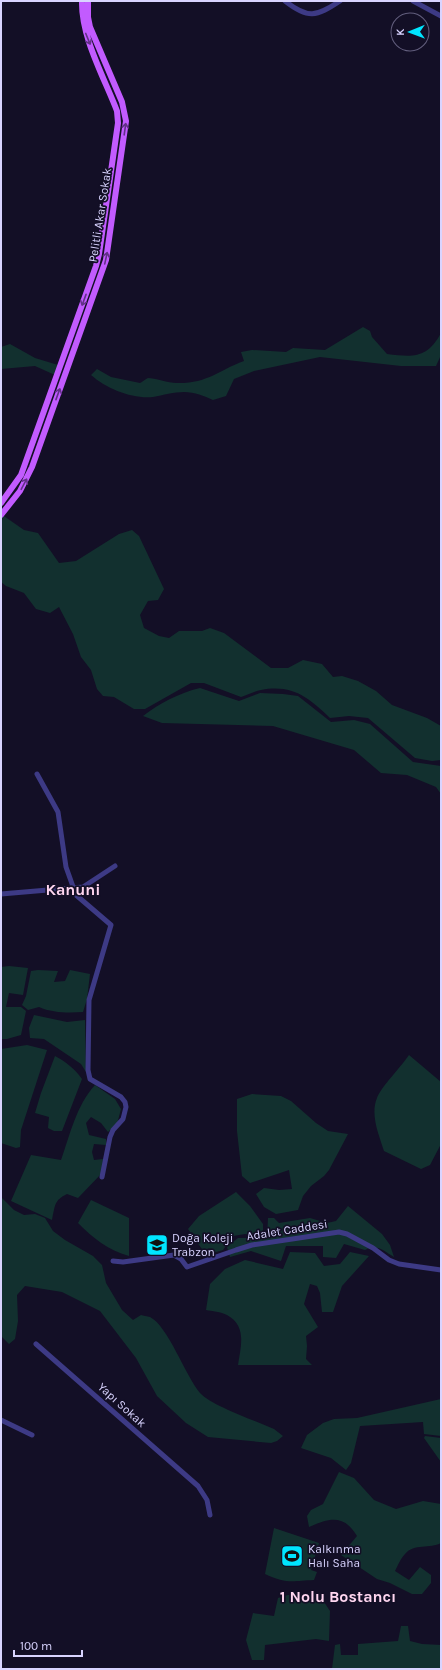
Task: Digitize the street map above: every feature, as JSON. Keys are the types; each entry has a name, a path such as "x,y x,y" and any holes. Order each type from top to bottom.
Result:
{"main road":[{"name":"Pelitli Akar Sokak","path":"1,503 20,478 96,266 118,123 117,111 84,29 82,1"},
{"name":"Pelitli Akar Sokak","path":"1,516 20,491 28,477 106,260 126,121 122,102 90,27 88,17 88,1"}],"street":[{"path":"284,1 305,14 312,14 322,12 340,1"},
{"path":"413,1 441,16"},
{"path":"37,774 58,812 65,860 74,889 80,899 111,925 89,1000 88,1070 90,1079 121,1098 125,1102 126,1107 123,1119 113,1130 110,1137 102,1177"},
{"path":"1,894 59,888 74,889 88,885 116,866"},
{"name":"Adalet Caddesi","path":"113,1261 122,1262 174,1255 181,1259 187,1268 252,1245 339,1232 347,1234 373,1248 389,1260 399,1264 441,1270"},
{"name":"Yapı Sokak","path":"36,1344 78,1379 193,1482 204,1495 210,1515"},
{"path":"1,1420 32,1435"}],"green space":[{"path":"363,327 370,331 372,337 387,354 404,356 412,356 425,352 436,341 441,333 441,355 436,366 401,366 320,357 254,371 234,379 226,396 213,400 199,394 188,392 176,392 153,397 128,395 104,385 91,375 97,369 111,377 140,383 148,378 176,383 187,383 212,376 244,361 241,352 252,350 286,352 293,348 325,350"},
{"path":"10,344 35,358 58,365 55,375 35,366 1,369 1,347"},
{"path":"1,514 24,530 38,533 59,563 76,561 119,534 132,530 139,536 164,589 158,600 148,601 140,615 144,628 159,636 169,638 179,631 202,631 210,628 224,633 271,668 288,668 303,660 322,664 333,677 342,676 358,681 376,691 392,705 427,718 441,726 441,760 432,761 415,758 368,718 349,716 330,718 315,704 300,694 282,689 261,690 241,697 204,683 191,683 145,709 134,709 114,697 103,696 97,689 91,670 81,657 73,634 59,607 50,613 36,609 24,593 6,586 1,582"},
{"path":"200,688 239,701 260,693 298,696 331,722 354,720 370,724 413,762 441,766 441,794 436,787 407,775 381,773 354,750 273,726 162,723 143,716 170,699"},
{"path":"9,966 28,968 23,995 9,993 6,1007 21,1007 26,1011 21,1035 1,1039 1,967"},
{"path":"70,970 90,974 87,999 83,1012 55,1011 39,1007 28,1010 22,1005 26,996 31,971 58,971 54,982 65,981"},
{"path":"34,1015 67,1022 85,1020 86,1072 81,1064 44,1039 30,1038 29,1028"},
{"path":"27,1045 47,1050 21,1130 20,1147 16,1148 1,1143 1,1049"},
{"path":"409,1055 441,1082 441,1144 430,1165 421,1169 384,1151 378,1132 374,1111 379,1093"},
{"path":"55,1056 70,1066 82,1079 62,1131 54,1131 48,1128 49,1117 35,1113"},
{"path":"95,1085 115,1099 121,1109 117,1124 108,1132 101,1123 91,1117 86,1123 89,1135 106,1139 106,1145 94,1144 92,1152 94,1160 103,1159 102,1173 78,1198 67,1194 57,1201 52,1220 11,1201 31,1155 61,1160 78,1111 88,1093"},
{"path":"252,1094 281,1096 291,1101 316,1123 328,1131 348,1134 329,1170 311,1186 303,1196 298,1210 276,1214 264,1207 256,1194 264,1188 279,1190 292,1189 289,1170 250,1183 242,1176 237,1131 237,1099"},
{"path":"236,1192 250,1206 263,1224 263,1234 258,1236 245,1234 233,1236 223,1250 206,1255 188,1229 199,1216"},
{"path":"1,1197 14,1210 24,1215 35,1214 45,1218 53,1231 65,1240 93,1256 102,1265 106,1283 122,1310 133,1320 141,1315 150,1317 157,1322 170,1340 188,1375 200,1393 214,1403 274,1429 283,1436 277,1441 271,1443 208,1437 186,1423 157,1396 136,1358 100,1311 62,1292 25,1286 17,1295 18,1321 15,1339 9,1344 1,1336"},
{"path":"91,1200 129,1218 129,1256 101,1243 78,1223"},
{"path":"348,1206 382,1234 390,1245 394,1257 377,1248 369,1248 365,1250 344,1244 336,1258 323,1257 323,1246 286,1246 281,1261 251,1251 230,1257 227,1247 238,1238 267,1238 268,1218 274,1218 279,1223 310,1218 327,1223 336,1221"},
{"path":"290,1252 315,1253 324,1266 340,1264 350,1252 369,1256 342,1286 333,1312 322,1312 320,1293 317,1286 310,1284 304,1304 318,1327 306,1336 306,1359 312,1365 238,1365 241,1337 238,1325 227,1315 206,1310 210,1284 225,1269 245,1260 283,1269"},
{"path":"441,1399 441,1436 424,1434 423,1422 360,1426 351,1463 346,1470 331,1458 301,1448 307,1435 323,1423 334,1419 357,1418"},
{"path":"425,1436 441,1438 441,1462 424,1438"},
{"path":"339,1472 354,1478 374,1500 396,1509 423,1501 441,1504 441,1543 432,1546 413,1548 405,1554 395,1571 409,1580 420,1567 431,1575 431,1583 422,1594 412,1594 390,1583 377,1579 341,1555 357,1536 347,1524 341,1521 330,1520 309,1527 307,1516 311,1510 323,1504"},
{"name":"Kalkınma Halı Saha","path":"274,1528 319,1543 311,1570 317,1572 314,1580 284,1581 265,1574"},
{"path":"318,1593 330,1611 329,1641 316,1639 265,1645 264,1660 252,1660 246,1640 253,1613 274,1616 278,1598 288,1595"},
{"path":"401,1626 408,1626 410,1641 422,1644 441,1645 441,1669 332,1669 335,1645 340,1644 341,1655 358,1655 358,1644 398,1641"}],"place":[{"name":"Doğa Koleji Trabzon","path":"157,1245"},
{"name":"Kalkınma Halı Saha","path":"292,1556"}],"district":[{"name":"Kanuni","path":"73,889"},
{"name":"1 Nolu Bostancı","path":"338,1596"}]}
